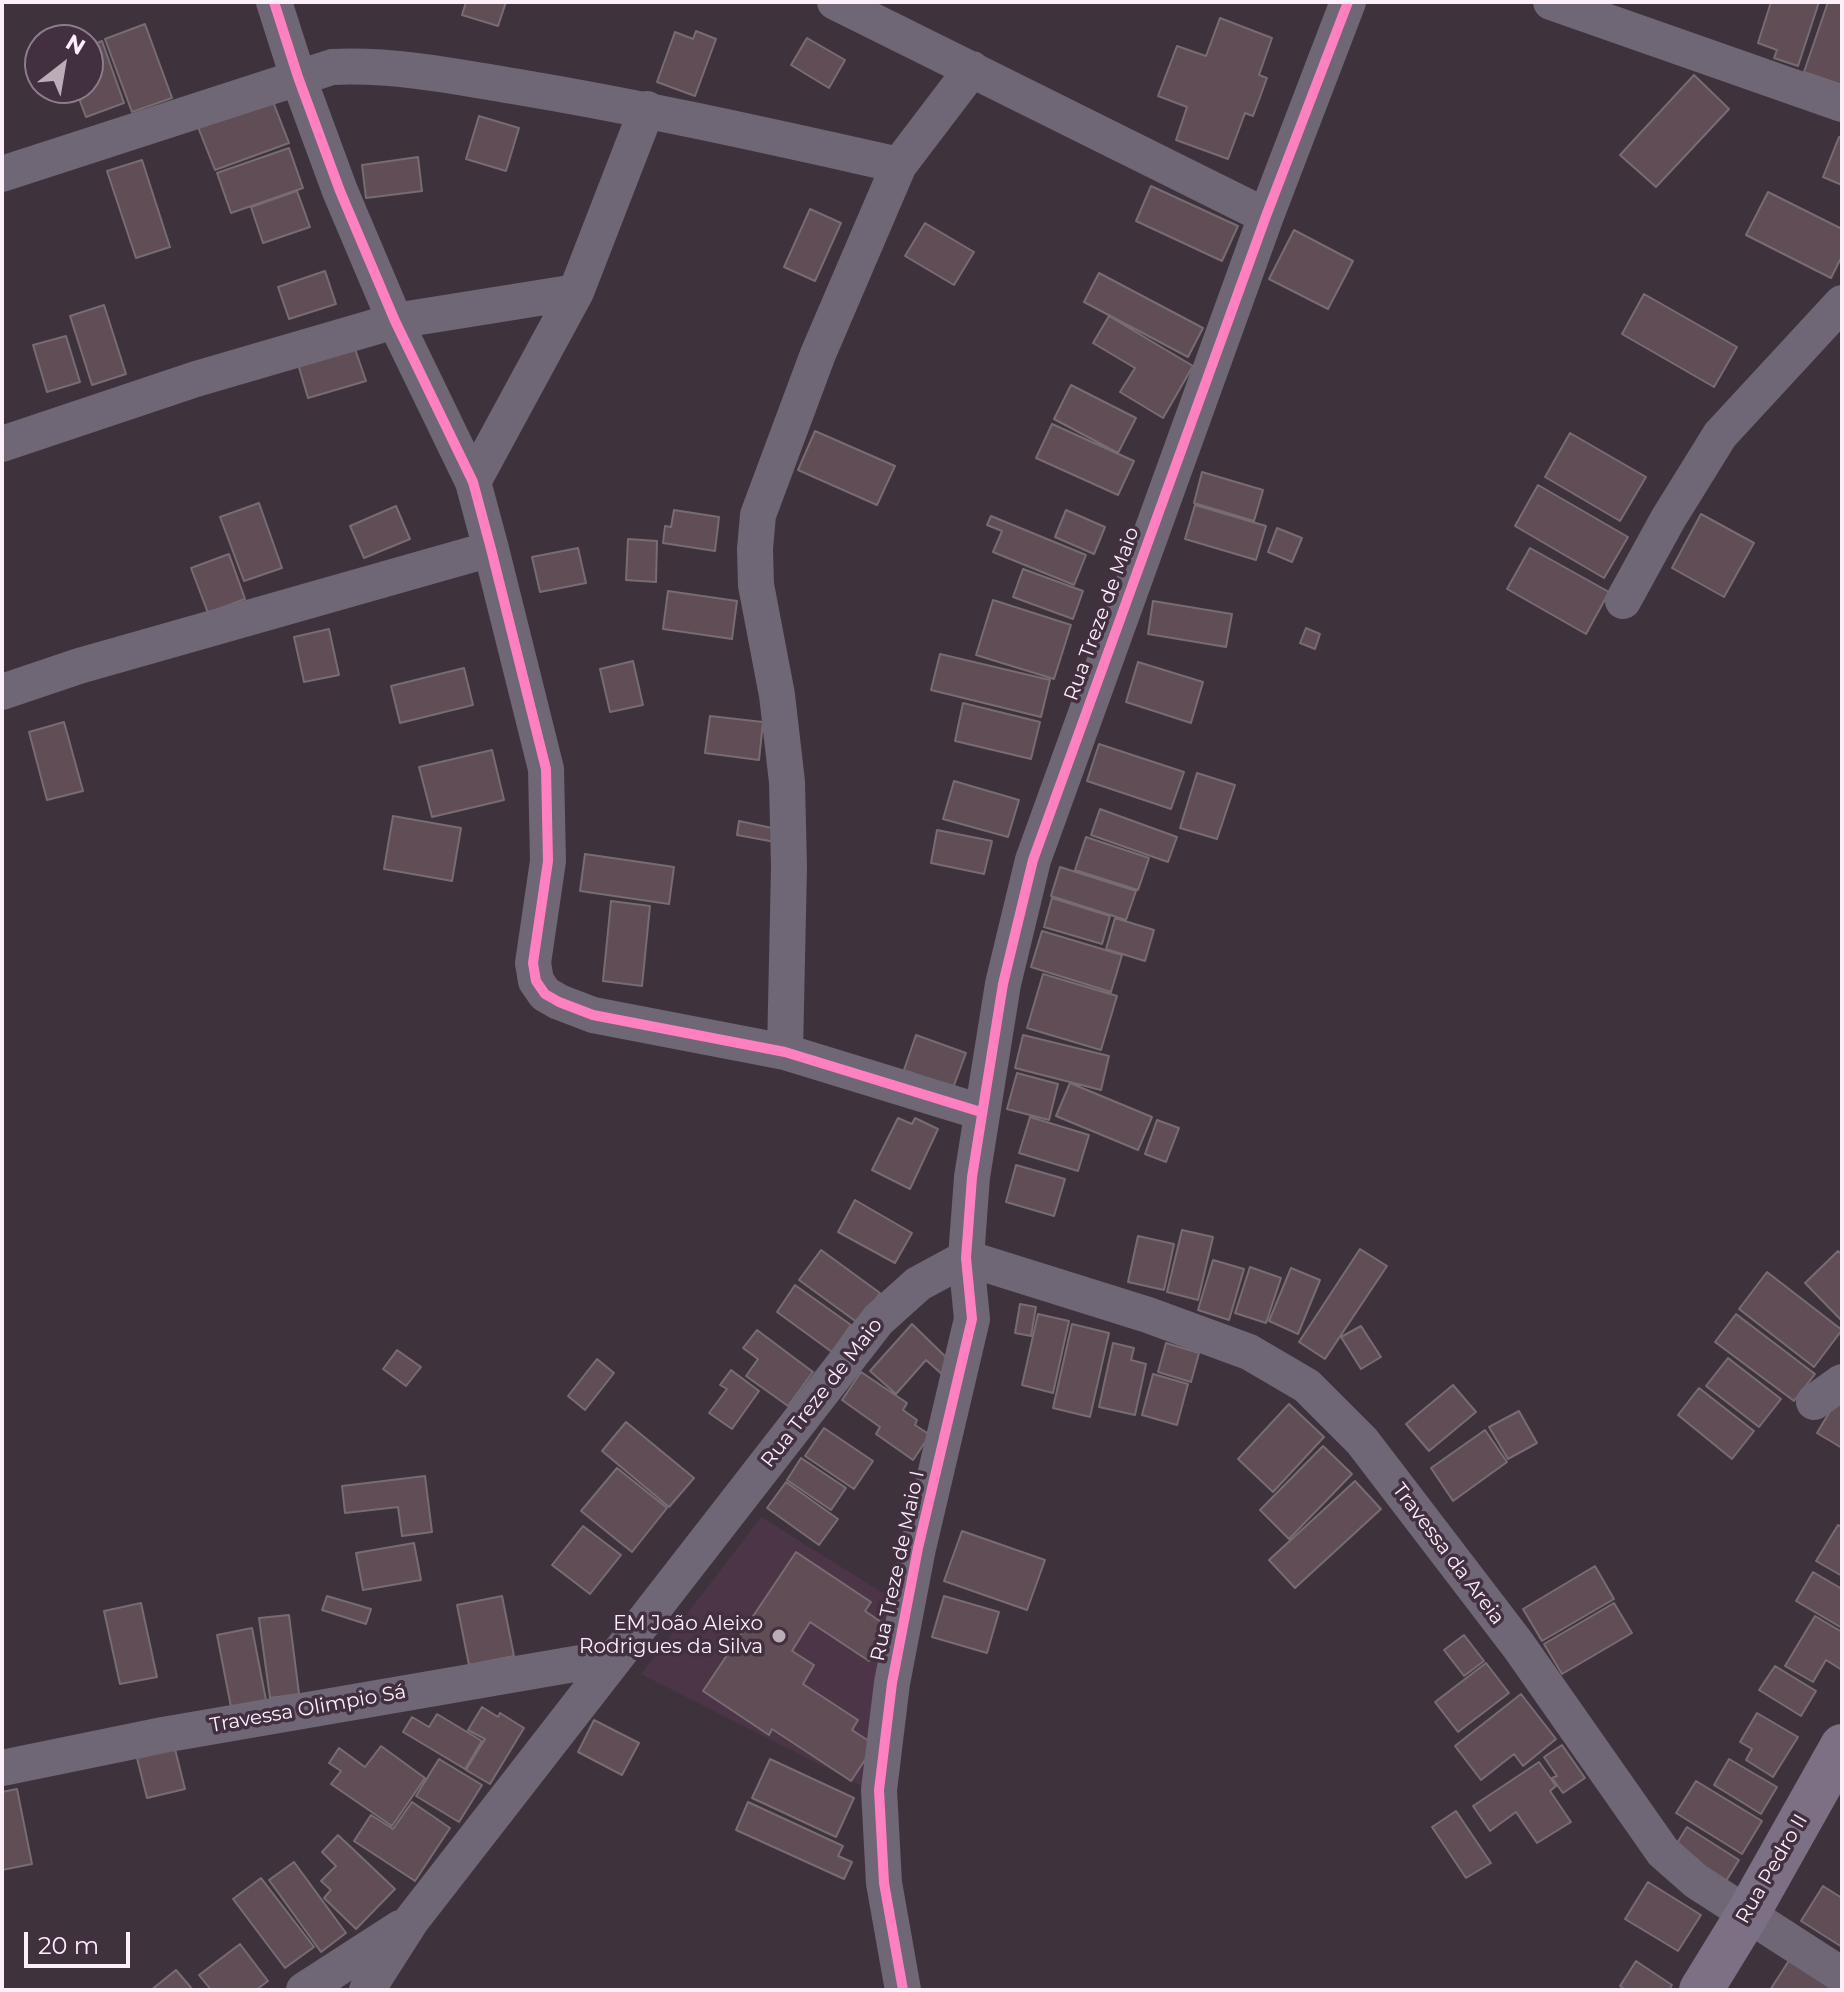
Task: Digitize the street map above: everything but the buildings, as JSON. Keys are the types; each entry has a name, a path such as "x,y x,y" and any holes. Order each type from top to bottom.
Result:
{"street":[{"path":"274,2 340,191 395,321 473,482 491,549 546,769 548,861 533,963 536,981 545,994 593,1015 785,1052 981,1112"},
{"path":"835,2 1266,216"},
{"name":"Rua Treze de Maio","path":"367,1990 411,1921 878,1320 918,1284 966,1258 981,1112 1003,984 1033,860 1266,216 1348,2"},
{"path":"1551,2 1842,104"},
{"path":"2,174 298,77 332,67 368,66 415,70 647,109 899,165"},
{"path":"785,1052 789,867 787,782 777,695 756,585 758,515 818,354 899,165 972,69"},
{"path":"473,482 576,292 647,109"},
{"path":"2,444 196,379 395,321 576,292"},
{"path":"1623,601 1668,519 1720,435 1842,303"},
{"path":"2,692 79,666 491,549"},
{"name":"Rua Treze de Maio I","path":"903,1990 884,1883 879,1790 892,1683 918,1548 972,1319 966,1258"},
{"name":"Travessa da Areia","path":"966,1258 1148,1315 1249,1352 1307,1386 1362,1441 1499,1621 1663,1852 1696,1881 1842,1975"},
{"name":"Travessa Olimpio Sá","path":"2,1768 163,1735 615,1657"},
{"name":"Rua Pedro II","path":"1701,1990 1842,1746"},
{"path":"304,1990 411,1921"}],"shaded area":[{"name":"EM João Aleixo Rodrigues da Silva","path":"761,1517 891,1598 870,1790 641,1674"}],"cycle path":[{"path":"274,2 340,191 395,321 473,482 491,549 546,769 548,861 533,963 536,981 545,994 593,1015 785,1052 981,1112"},
{"path":"903,1990 884,1883 879,1790 892,1683 918,1548 972,1319 966,1258 972,1177 1003,984 1033,860 1266,216 1348,2"}],"place":[{"name":"EM João Aleixo Rodrigues da Silva","path":"779,1636"}]}
